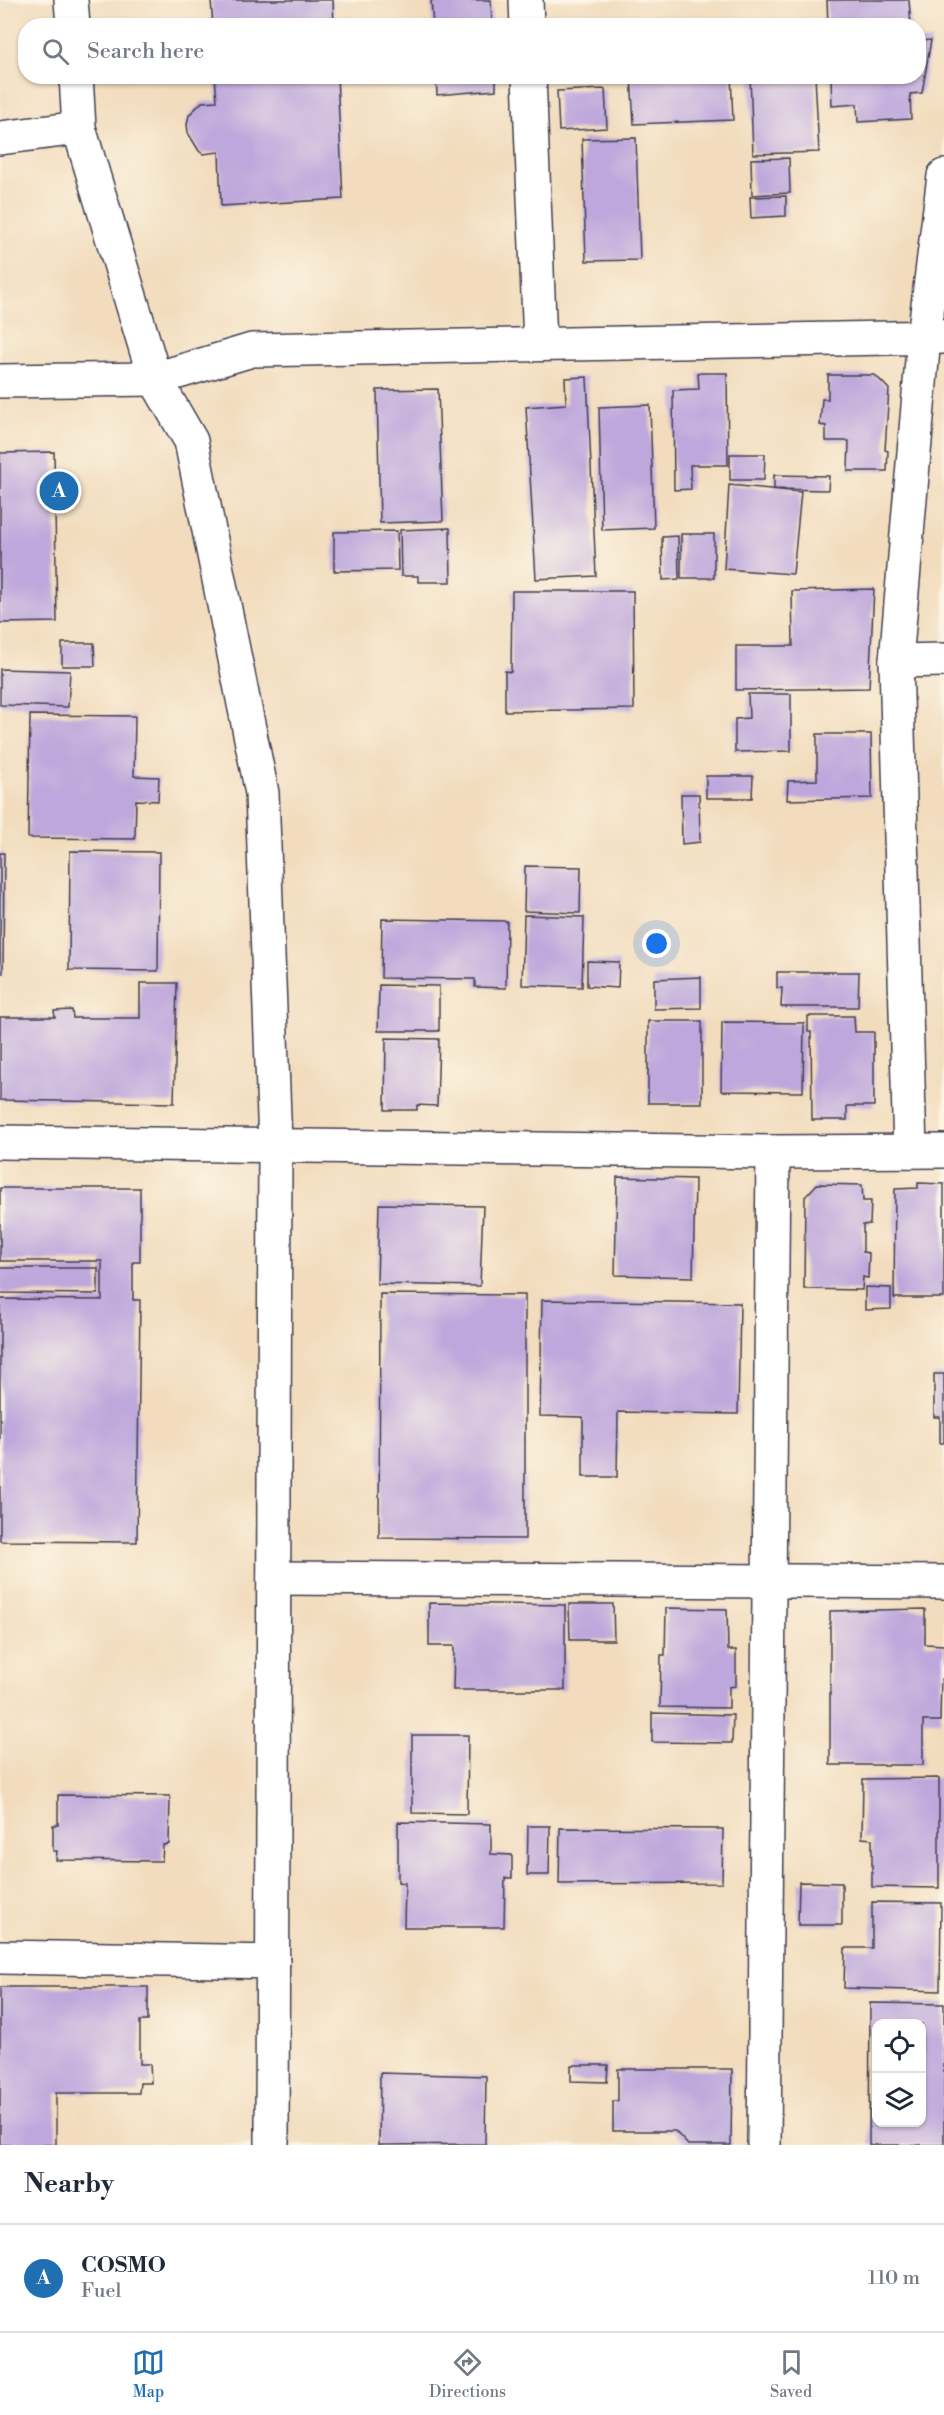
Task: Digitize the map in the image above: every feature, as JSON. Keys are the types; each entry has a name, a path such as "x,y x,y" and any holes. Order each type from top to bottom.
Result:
{"street":[{"path":"71,0 72,18"},
{"path":"526,0 527,18"},
{"path":"77,84 80,128 155,379 192,441 262,793 275,1144 272,2145"},
{"path":"529,84 540,344"},
{"path":"0,138 80,128"},
{"path":"910,1151 896,662 934,337 944,176"},
{"path":"0,381 155,379 252,350 934,337"},
{"path":"896,662 944,660"},
{"path":"0,1142 773,1152 944,1151"},
{"path":"764,2145 773,1152"},
{"path":"274,1578 944,1582"},
{"path":"0,1957 273,1962"}],"building":[{"path":"211,0 333,0 334,18 212,18"},
{"path":"431,0 491,0 492,18 432,18"},
{"path":"827,0 909,0 910,18 828,18"},
{"path":"926,40 931,40 926,69"},
{"path":"216,84 337,84 343,199 221,206 219,152 203,154 199,151 188,133 187,124 189,115 202,102 217,101"},
{"path":"436,84 496,84 496,90 437,95"},
{"path":"632,84 731,84 733,120 634,124"},
{"path":"750,84 815,84 819,152 753,154"},
{"path":"831,84 924,84 922,93 910,94 911,119 858,122 857,104 832,106"},
{"path":"605,89 607,128 559,131 557,91"},
{"path":"636,138 640,260 586,261 582,139"},
{"path":"789,158 790,193 752,195 751,159"},
{"path":"786,196 786,216 751,218 750,197"},
{"path":"698,373 727,373 728,465 690,465 691,489 674,490 673,390 699,389"},
{"path":"828,375 875,375 889,389 885,450 888,451 887,471 848,471 849,441 826,441 826,426 820,425 822,399 828,399"},
{"path":"587,377 596,576 536,579 526,407 566,404 565,378"},
{"path":"438,389 443,521 380,523 377,390"},
{"path":"650,405 654,528 602,530 599,407"},
{"path":"54,452 57,622 0,623 0,453"},
{"path":"730,454 765,454 764,480 730,480"},
{"path":"774,475 829,476 828,490 774,489"},
{"path":"729,485 801,492 793,574 724,569"},
{"path":"450,528 451,582 418,582 418,576 401,576 400,530"},
{"path":"397,531 398,570 334,571 334,532"},
{"path":"681,534 714,534 714,578 681,578"},
{"path":"678,536 679,579 663,580 662,537"},
{"path":"874,589 869,688 736,690 736,646 793,646 792,591"},
{"path":"512,591 633,591 634,709 505,711 505,671 511,672"},
{"path":"62,643 94,643 95,666 62,666"},
{"path":"0,669 70,671 68,707 0,705"},
{"path":"748,694 791,694 791,751 735,752 735,719 749,718"},
{"path":"30,715 135,716 134,776 159,777 158,801 136,800 135,839 28,838"},
{"path":"817,734 871,734 872,798 787,800 788,781 817,780"},
{"path":"706,776 753,776 752,798 706,798"},
{"path":"681,794 699,794 700,842 682,844"},
{"path":"70,851 159,852 158,971 69,970"},
{"path":"0,853 4,853 3,973 0,973"},
{"path":"525,866 581,867 580,913 524,911"},
{"path":"524,915 584,917 582,987 522,985"},
{"path":"382,919 507,921 506,988 475,987 475,979 381,978"},
{"path":"587,961 619,962 618,988 587,986"},
{"path":"777,972 859,972 858,1007 781,1007 782,988 777,988"},
{"path":"701,977 701,1008 654,1009 654,979"},
{"path":"140,983 177,983 174,1103 0,1100 0,1017 55,1017 54,1011 72,1010 73,1018 140,1018"},
{"path":"379,985 439,986 439,1031 378,1031"},
{"path":"808,1016 854,1016 855,1032 874,1032 874,1106 847,1106 847,1120 812,1120 811,1032 808,1032"},
{"path":"648,1021 702,1021 702,1103 648,1103"},
{"path":"722,1022 804,1023 803,1092 721,1091"},
{"path":"386,1038 439,1039 437,1106 417,1105 417,1110 385,1110"},
{"path":"617,1177 695,1179 693,1277 615,1275"},
{"path":"918,1183 944,1184 944,1298 894,1298 895,1189 918,1188"},
{"path":"817,1184 862,1185 863,1201 871,1201 870,1224 863,1225 863,1252 869,1253 868,1278 863,1277 862,1290 804,1289 805,1197"},
{"path":"0,1188 140,1188 140,1262 133,1262 133,1300 140,1300 137,1542 0,1541 0,1299 102,1300 102,1261 0,1261"},
{"path":"379,1204 483,1206 480,1286 377,1284"},
{"path":"0,1268 98,1268 98,1294 0,1293"},
{"path":"865,1287 891,1288 891,1309 865,1310"},
{"path":"380,1294 525,1295 525,1539 379,1538"},
{"path":"542,1300 740,1303 738,1414 618,1412 617,1477 583,1477 583,1417 540,1416"},
{"path":"934,1374 944,1374 944,1443 940,1443 940,1417 934,1417"},
{"path":"429,1603 565,1605 565,1690 453,1690 454,1646 429,1646"},
{"path":"569,1604 613,1604 614,1640 570,1640"},
{"path":"666,1608 727,1609 728,1650 736,1650 736,1686 729,1687 729,1708 660,1707 661,1655 665,1655"},
{"path":"925,1609 925,1644 944,1645 944,1679 941,1679 940,1721 923,1721 923,1765 830,1765 830,1611"},
{"path":"652,1713 733,1715 732,1743 652,1742"},
{"path":"412,1735 468,1735 467,1814 412,1813"},
{"path":"939,1778 939,1888 872,1887 872,1839 862,1838 863,1779"},
{"path":"58,1795 170,1796 169,1844 163,1845 162,1861 56,1860 57,1851 53,1851 53,1825 58,1825"},
{"path":"398,1822 491,1824 491,1854 512,1855 512,1878 505,1878 504,1927 404,1927 405,1883 398,1882"},
{"path":"528,1826 550,1826 549,1875 527,1875"},
{"path":"560,1828 723,1829 722,1883 559,1884"},
{"path":"799,1882 842,1883 842,1925 798,1925"},
{"path":"872,1902 941,1903 940,1991 844,1988 845,1948 872,1948"},
{"path":"0,1987 148,1987 148,2021 140,2021 140,2064 150,2064 151,2083 140,2083 139,2093 56,2093 56,2145 0,2145"},
{"path":"870,2003 944,2004 944,2145 869,2145"},
{"path":"571,2065 608,2065 607,2082 571,2081"},
{"path":"618,2069 732,2069 731,2145 688,2145 675,2131 613,2131 613,2101 618,2101"},
{"path":"380,2073 486,2076 485,2144 379,2145"}],"place":[{"name":"COSMO","path":"59,491"}]}
